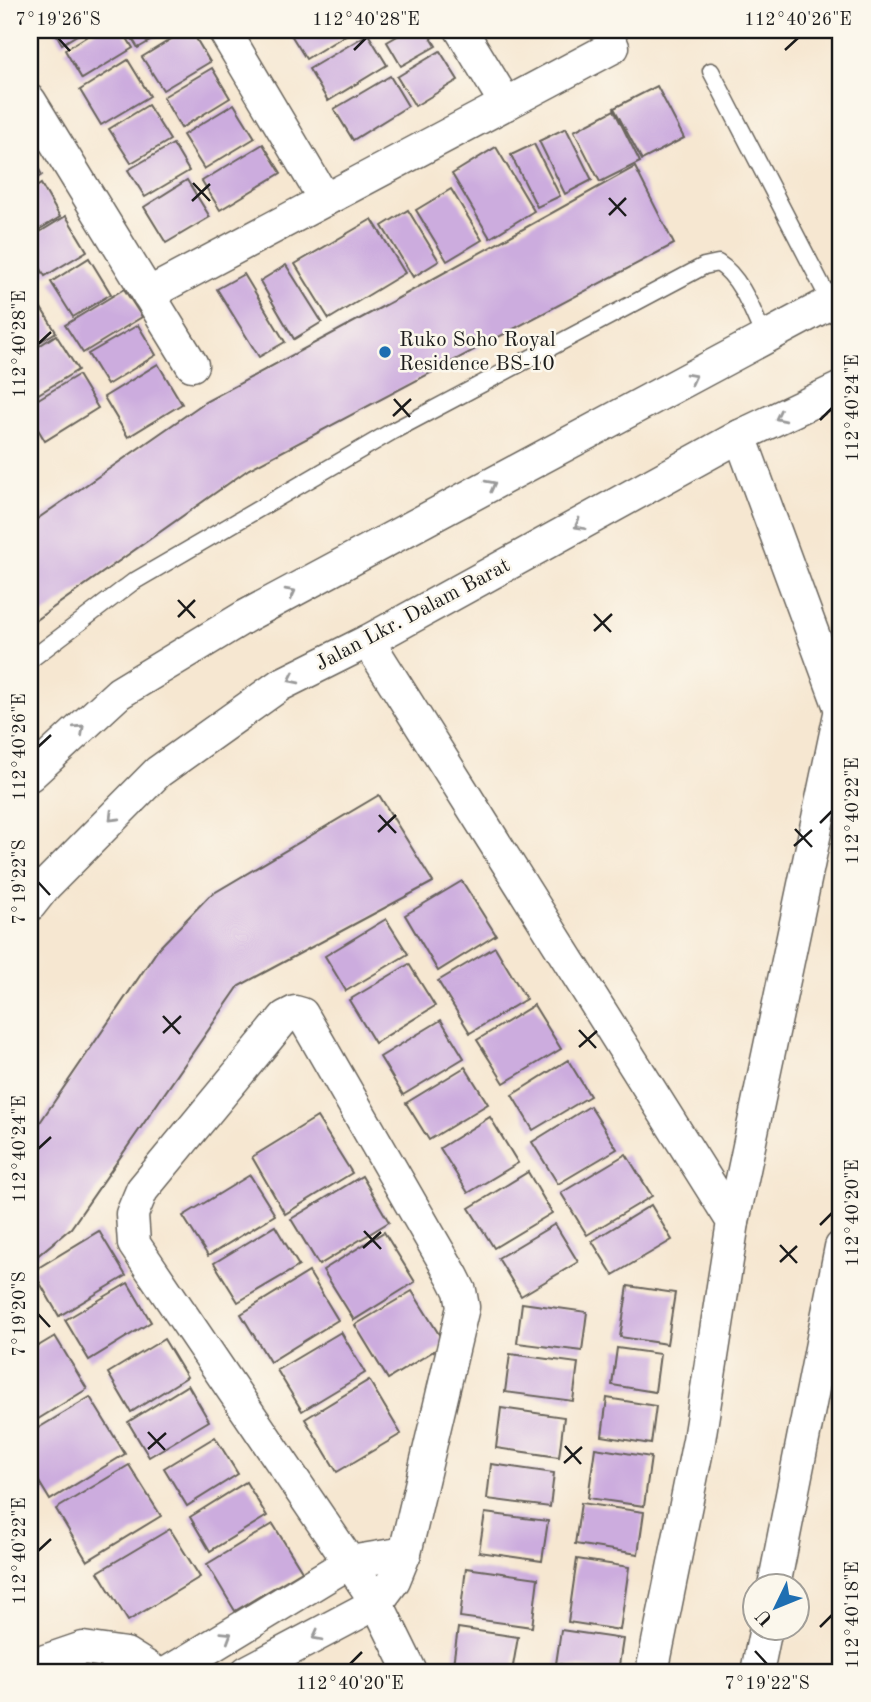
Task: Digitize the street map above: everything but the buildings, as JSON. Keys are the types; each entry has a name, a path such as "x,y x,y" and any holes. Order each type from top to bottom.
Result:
{"street":[{"path":"224,30 325,200"},
{"path":"461,30 506,104"},
{"path":"148,294 613,47"},
{"path":"30,101 192,365"},
{"path":"30,775 119,693 246,616 836,300"},
{"name":"Jalan Lkr. Dalam Barat","path":"30,905 45,886 158,772 280,685 368,642 740,436 841,388"},
{"path":"652,1672 699,1440 733,1222 841,709 740,436"},
{"path":"368,642 733,1222"},
{"path":"247,1672 377,1603 394,1580 405,1553 463,1307 460,1291 302,1014 295,1013 285,1017 142,1190 132,1214 134,1244 377,1603 411,1672"},
{"path":"777,1572 841,1248"},
{"path":"169,1672 350,1562 405,1553"},
{"path":"757,1672 763,1642"},
{"path":"34,1658 83,1648 126,1654 155,1672"}],"lane":[{"path":"711,71 836,300"},
{"path":"30,660 133,582 391,432 704,266 718,263 727,269 744,294 765,339"}],"place":[{"name":"Ruko Soho Royal Residence BS-10","path":"385,352"}]}
